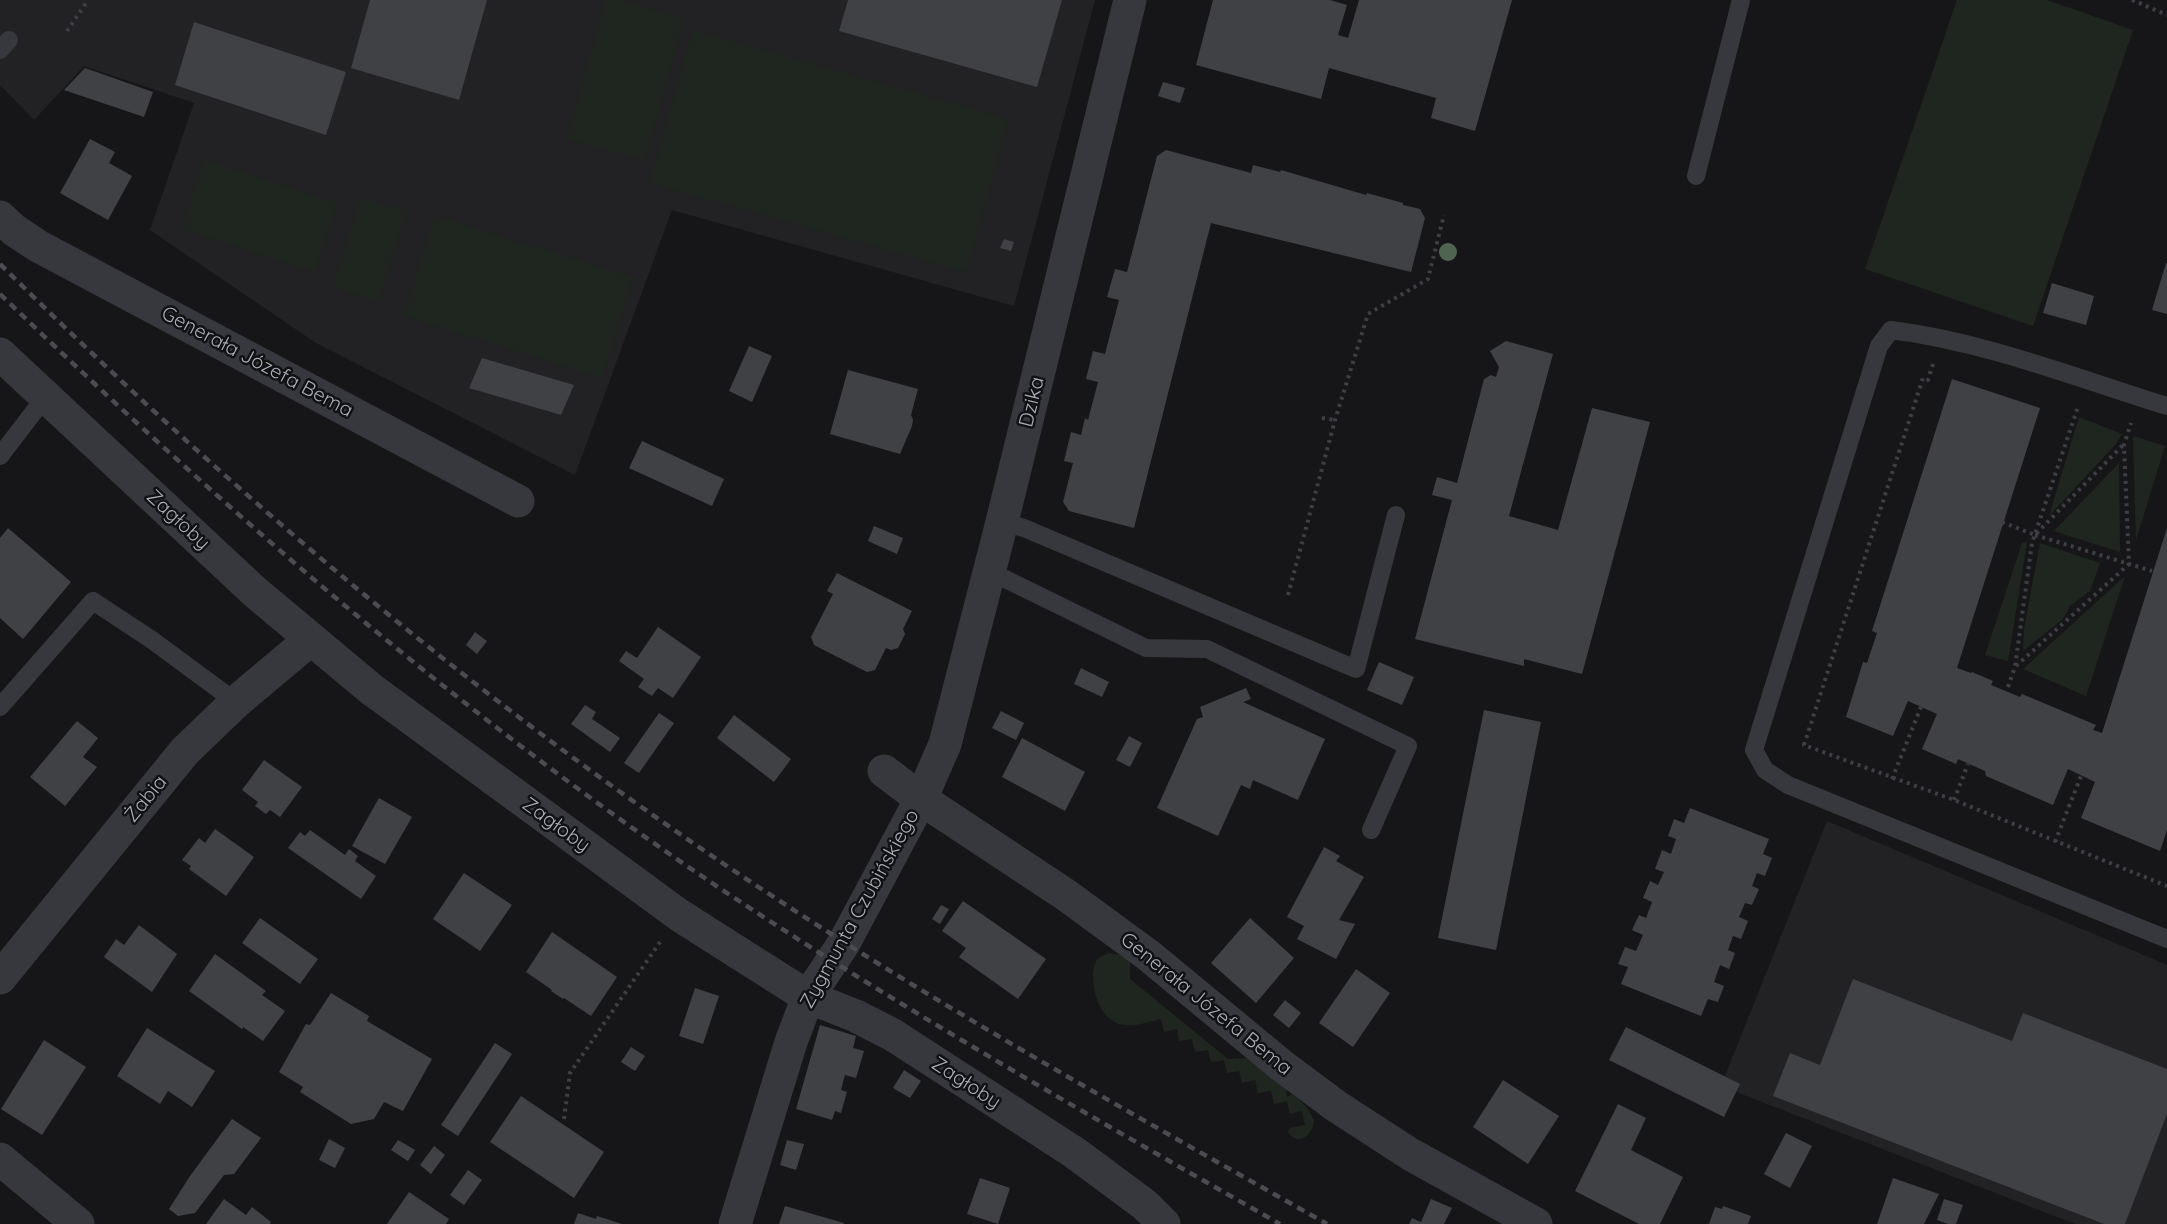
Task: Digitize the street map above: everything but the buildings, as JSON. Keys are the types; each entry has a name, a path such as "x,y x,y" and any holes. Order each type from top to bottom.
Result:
{"street":[{"name":"Dzika","path":"921,799 945,744 1130,0"},
{"name":"Generała Józefa Bema","path":"0,218 39,246 518,501"},
{"name":"Zagłoby","path":"0,354 255,592 371,689 679,915 808,997 856,1016 893,1035 1075,1153 1145,1205 1164,1224"},
{"name":"Żabia","path":"0,978 185,751 236,702 311,639"},
{"name":"Generała Józefa Bema","path":"884,771 921,799 1066,895 1148,955 1281,1065 1336,1106 1410,1154 1536,1224"},
{"name":"Zygmunta Czubińskiego","path":"735,1224 791,1042 808,997 844,943 921,799"},
{"path":"0,1159 78,1224"}],"lane":[{"path":"1696,176 1741,0"},
{"path":"2167,406 2078,376 1930,335 1891,330 1880,346 1754,750 1765,770 1788,784 2167,939"},
{"path":"0,456 46,396"},
{"path":"1002,522 1024,528 1356,669 1396,515"},
{"path":"989,571 1146,648 1207,649 1408,746 1371,830"},
{"path":"0,707 93,602 152,640 236,702"}],"path":[{"path":"67,31 87,0"},
{"path":"2132,0 2167,15"},
{"path":"1288,595 1335,420 1368,314 1428,279 1444,215"},
{"path":"1935,357 1928,380 1923,378 1804,746 1953,800 2167,886"},
{"path":"2008,687 2015,667 2035,535 2079,407 2068,403"},
{"path":"1322,418 1335,420"},
{"path":"2121,420 2131,423 2124,445 2129,564"},
{"path":"2035,535 2124,445"},
{"path":"2002,522 2035,535 2152,571"},
{"path":"2015,667 2129,564"},
{"path":"1892,779 1921,707"},
{"path":"1953,800 1968,764"},
{"path":"2055,842 2081,776"},
{"path":"564,1119 570,1073 679,915"}],"shaded area":[{"path":"0,0 1095,0 1014,306 672,210 575,475 316,343 150,230 194,103 84,66 34,120 0,85"},
{"path":"606,0 621,0 684,18 644,160 567,139"},
{"path":"1957,0 2047,0 2133,30 2033,326 1865,269"},
{"path":"693,30 1008,119 966,272 650,183"},
{"path":"204,160 337,203 315,272 182,229"},
{"path":"361,197 406,212 378,302 333,288"},
{"path":"435,216 633,277 602,378 404,316"},
{"path":"2079,417 2122,434 2115,445 2049,516"},
{"path":"2133,436 2165,446 2136,540"},
{"path":"2119,463 2120,552 2054,531"},
{"path":"2027,542 2008,661 1985,655 2022,543"},
{"path":"2040,543 2100,563 2090,591 2070,606 2063,619 2023,651 2024,629"},
{"path":"2125,576 2086,696 2023,669"},
{"path":"1827,821 2167,965 2167,1224 2075,1224 1721,1086"},
{"path":"1108,953 1122,955 1130,961 1130,979 1228,1059 1248,1058 1287,1090 1288,1097 1292,1094 1299,1100 1308,1109 1314,1121 1308,1135 1296,1139 1288,1132 1290,1128 1305,1125 1302,1111 1290,1114 1287,1101 1274,1104 1271,1091 1258,1093 1255,1080 1242,1083 1239,1071 1227,1073 1224,1060 1211,1062 1208,1050 1195,1052 1192,1039 1179,1041 1177,1029 1164,1032 1161,1019 1129,1025 1111,1020 1105,1014 1096,996 1093,976 1097,959"}],"railway":[{"path":"0,264 184,439 279,523 376,605 577,761 681,834 852,947 1054,1069 1327,1224"},
{"path":"0,294 169,452 343,604 524,748 617,817 712,883 851,973 1064,1101 1280,1224"}]}
